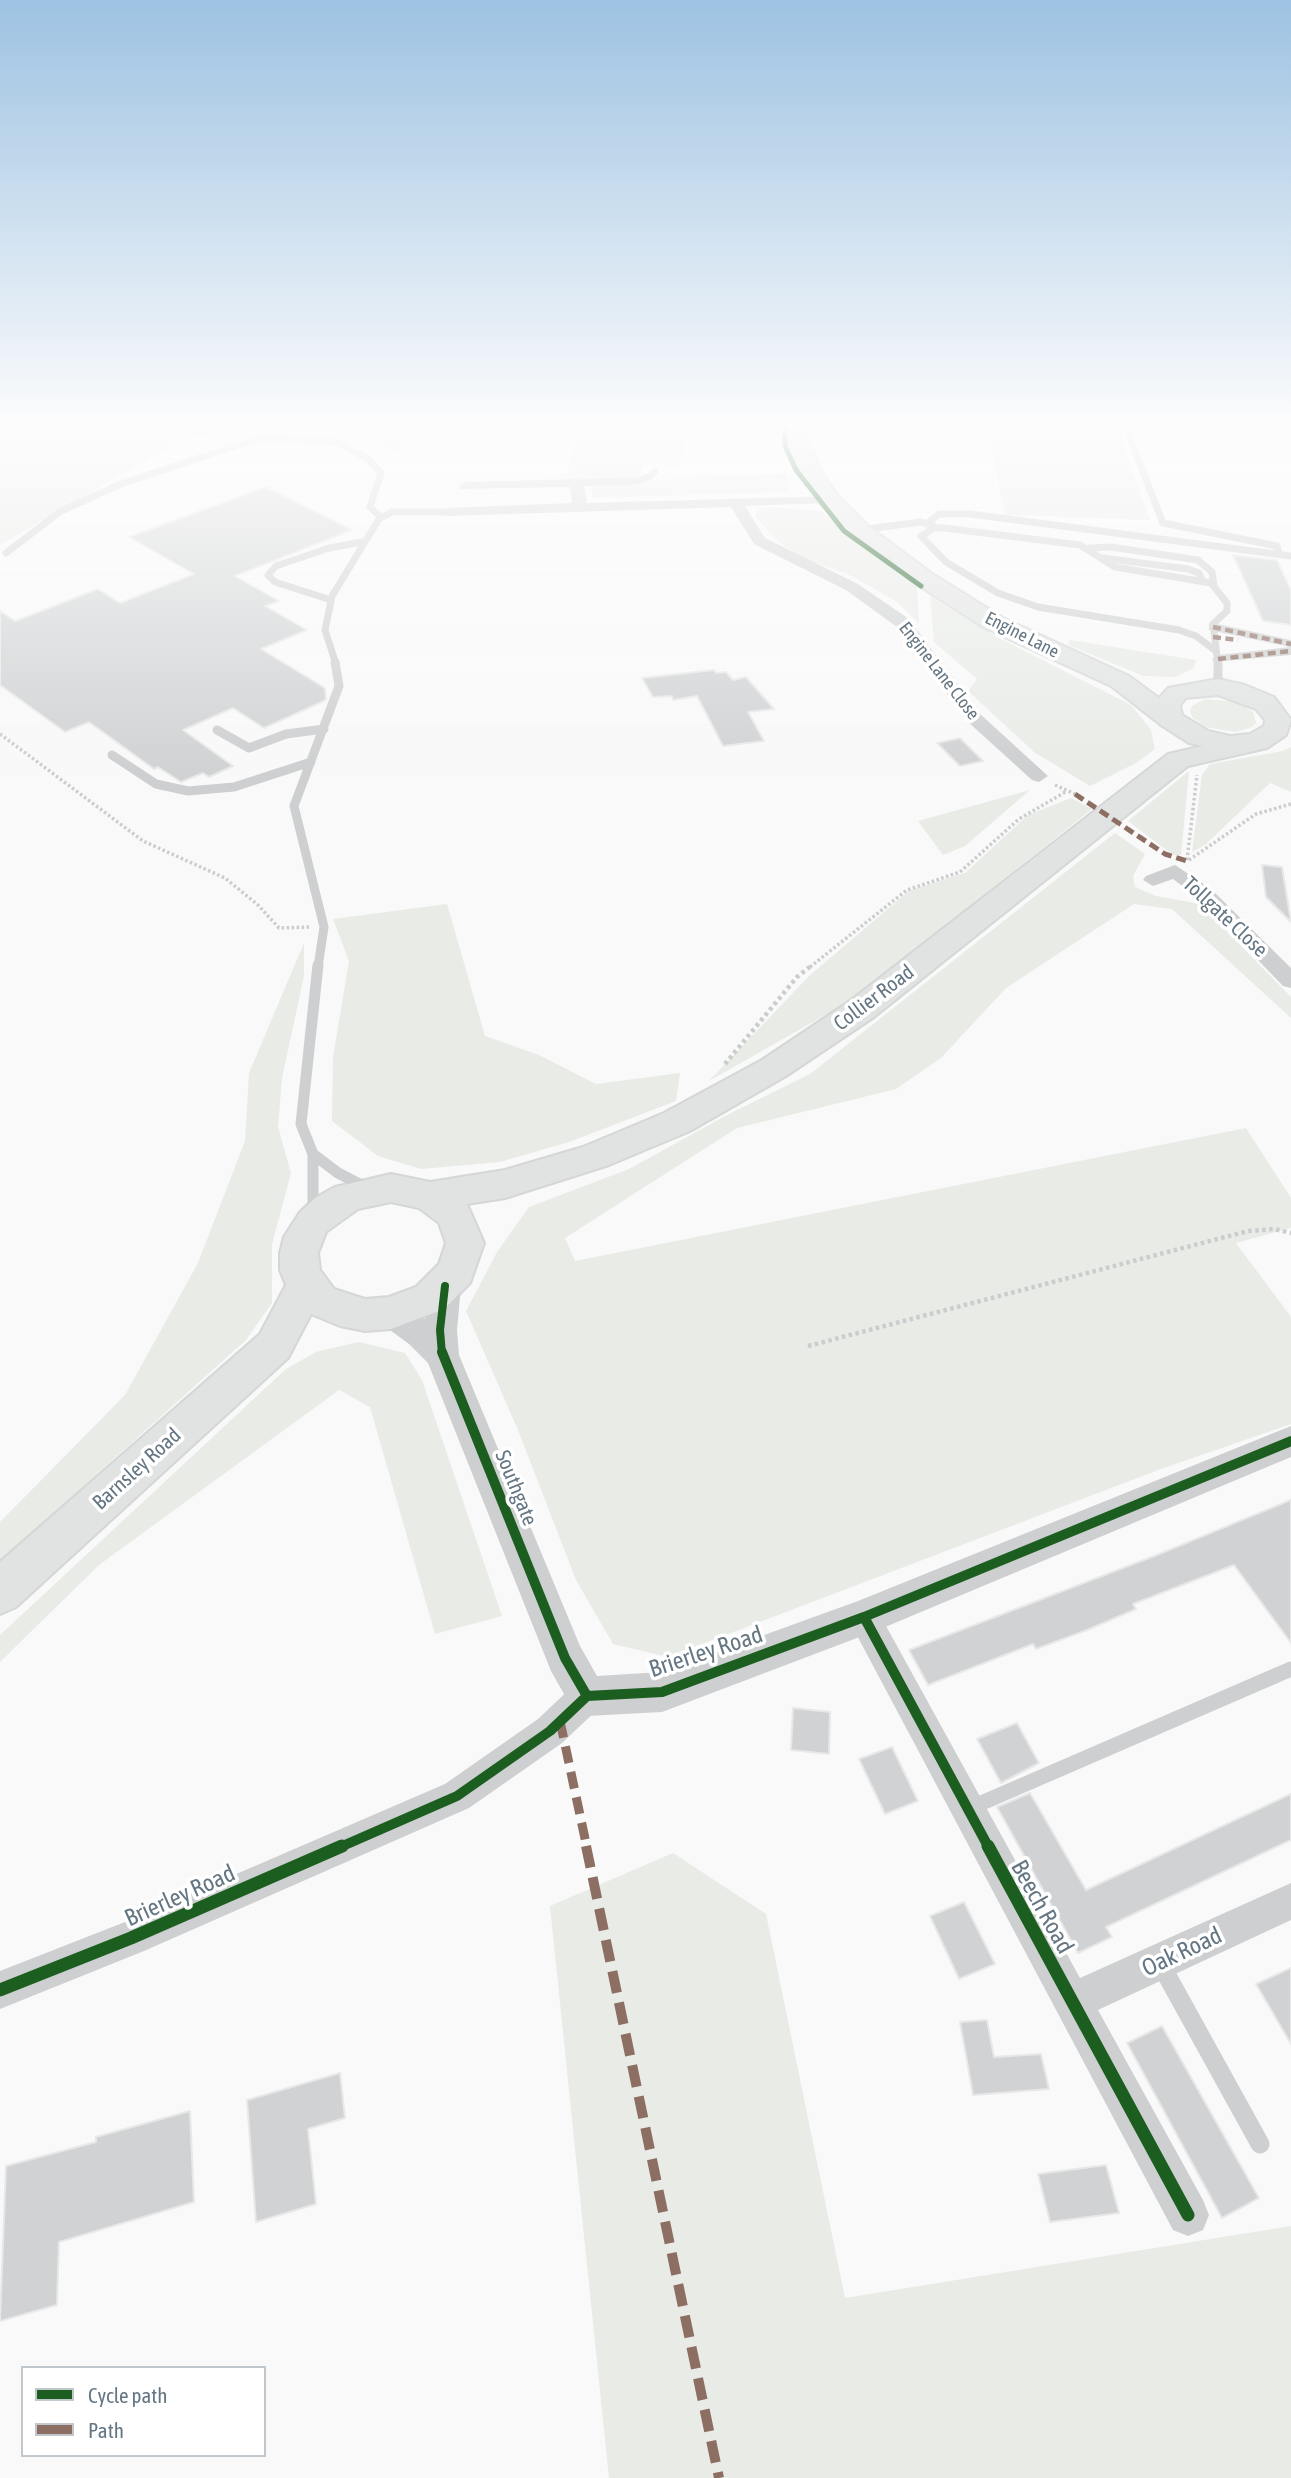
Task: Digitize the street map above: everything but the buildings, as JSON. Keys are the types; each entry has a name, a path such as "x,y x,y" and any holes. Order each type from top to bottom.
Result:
{"main road":[{"name":"Engine Lane","path":"875,542 926,580 994,623 1120,681 1172,721 1199,737 1245,744"},
{"name":"Engine Lane","path":"1120,681 1187,689 1218,687 1252,696"},
{"path":"1187,689 1177,693 1167,704 1172,721 1190,757"},
{"path":"1252,696 1291,702"},
{"path":"1252,696 1274,712 1284,726"},
{"name":"Collier Road","path":"430,1196 534,1176 596,1156 677,1122 774,1069 862,1009 1190,757 1266,738 1284,726"},
{"name":"Collier Road","path":"462,1229 534,1176"},
{"path":"391,1188 430,1196 456,1215 462,1229 463,1258 445,1286 411,1308 378,1314 330,1305 306,1285 300,1270 299,1254 303,1237 313,1222 328,1208 348,1196 370,1190 391,1188"},
{"name":"Barnsley Road","path":"274,1346 306,1285"},
{"name":"Barnsley Road","path":"0,1592 274,1346 308,1331 378,1314"}],"street":[{"name":"Engine Lane Close","path":"760,542 852,587 903,623 973,717 1038,776"},
{"path":"1215,640 1291,644 1215,640"},
{"path":"1215,640 1291,644"},
{"path":"1215,640 1291,644"},
{"path":"1215,640 1291,651"},
{"name":"Tollgate Close","path":"1153,880 1181,866 1291,981"},
{"name":"Southgate","path":"445,1286 440,1330 442,1355 565,1658 587,1696"},
{"name":"Southgate","path":"378,1314 421,1334 442,1355"},
{"name":"Brierley Road","path":"0,1990 131,1938 457,1796 550,1731 587,1696 662,1692 864,1617 1291,1441"},
{"name":"Beech Road","path":"864,1617 1188,2215"},
{"name":"Oak Road","path":"1072,2003 1291,1901"}],"lane":[{"path":"6,553 21,542"},
{"path":"313,1222 313,1154 302,1124 303,1097 310,1019 324,927 295,806 339,686 338,671 325,630 331,600 362,542"},
{"path":"331,600 275,582 268,575 276,566 315,552 362,542"},
{"path":"925,542 946,562 998,593 1038,607 1084,617 1179,630 1215,640"},
{"path":"1018,542 1098,555 1188,565 1202,572 1206,582 1227,603 1227,611 1215,640 1218,687"},
{"path":"1184,542 1291,556"},
{"path":"1255,542 1277,546 1279,554"},
{"path":"1098,555 1128,570 1206,582"},
{"path":"217,730 249,748 286,734 324,729"},
{"path":"112,755 156,784 188,791 234,787 311,762"},
{"path":"313,1154 338,1173 370,1190"},
{"path":"967,1810 1291,1669"},
{"path":"1160,1963 1261,2144"}],"path":[{"path":"0,734 143,841 225,878 258,905 279,928 324,927"},
{"path":"1181,866 1198,767 1210,759 1190,757"},
{"path":"720,1070 807,969 906,890 960,872 1019,819 1066,792"},
{"path":"1181,866 1256,814 1291,804"},
{"path":"808,1346 1248,1231 1274,1229 1291,1233"}],"shaded area":[{"path":"779,542 861,542 917,585 919,623 897,602 852,576 807,560"},
{"path":"930,596 999,638 1131,705 1151,730 1155,749 1136,763 1090,786 1034,752 968,691 977,679 934,642"},
{"path":"1070,640 1196,660 1194,668 1175,677 1143,676 1068,645"},
{"path":"1205,699 1237,702 1253,712 1256,723 1236,732 1205,727 1192,717 1190,711 1192,706"},
{"path":"1291,747 1291,792 1270,783 1205,845 1192,852 1202,775 1210,764 1283,751"},
{"path":"1189,771 1181,855 1173,855 1128,821"},
{"path":"1030,790 965,846 943,855 918,821"},
{"path":"1071,798 1092,809 850,1001 709,1081 809,976 910,890 965,873 1028,815"},
{"path":"1115,833 1145,854 1133,876 1135,887 1156,896 1200,904 1291,997 1291,1018 1172,909 1134,904 1006,988 941,1058 896,1089 737,1128 565,1238 575,1261 1246,1128 1291,1198 1291,1228 1236,1243 1291,1317 1291,1424 1161,1469 668,1657 613,1644 576,1580 518,1430 466,1311 497,1252 529,1207 629,1169 729,1114 810,1074"},
{"path":"447,904 485,1036 539,1055 596,1084 680,1073 676,1101 569,1142 500,1162 421,1169 378,1156 332,1121 333,1057 349,961 333,919"},
{"path":"304,943 304,976 282,1078 278,1127 291,1173 272,1244 272,1303 246,1340 0,1561 0,1522 125,1395 198,1263 245,1141 249,1073"},
{"path":"359,1342 405,1353 422,1380 502,1616 435,1634 370,1407 339,1390 99,1565 0,1662 0,1635 286,1369 316,1352"},
{"path":"673,1853 766,1914 845,2298 1291,2226 1291,2478 609,2478 550,1906"}],"marked path":[{"path":"1213,627 1291,644"},
{"path":"1213,637 1238,640"},
{"path":"1218,659 1291,651"},
{"path":"1075,794 1165,854 1187,861"},
{"path":"560,1721 719,2478"}],"cycle path":[{"path":"859,542 921,586"},
{"path":"445,1286 440,1330 442,1355 565,1658 587,1696"},
{"path":"0,1990 131,1938 457,1796 550,1731 587,1696 662,1692 864,1617 1291,1441"},
{"path":"864,1617 1188,2215"}]}
